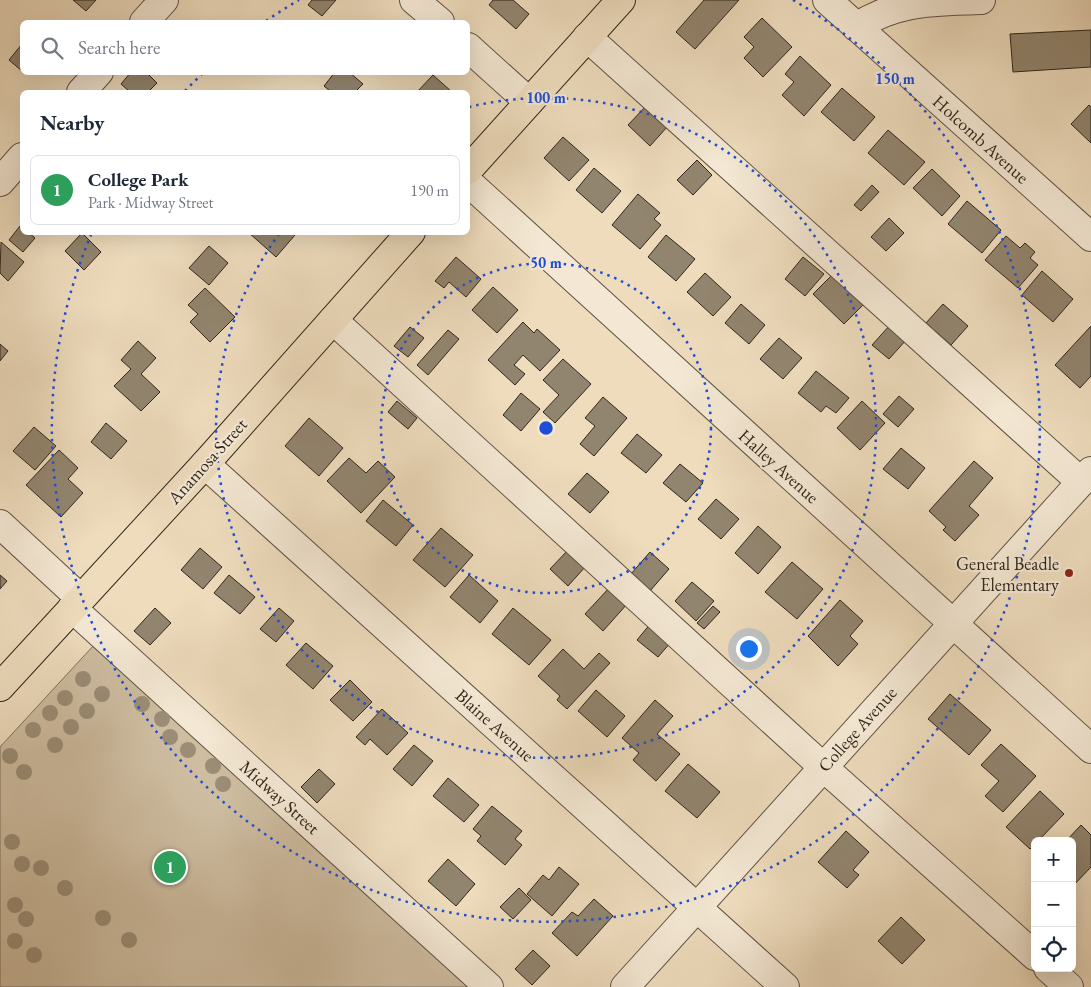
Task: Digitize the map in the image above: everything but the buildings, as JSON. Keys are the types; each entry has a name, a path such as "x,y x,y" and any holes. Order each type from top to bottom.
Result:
{"main road":[{"path":"470,168 621,0"},
{"name":"Anamosa Street","path":"0,687 205,464 408,235"}],"street":[{"path":"146,20 164,0"},
{"path":"414,0 438,20"},
{"name":"Holcomb Avenue","path":"827,0 1091,237"},
{"path":"856,27 875,15 914,3 981,0"},
{"path":"587,37 1086,477"},
{"path":"470,49 529,102"},
{"path":"83,90 96,75"},
{"path":"0,182 20,159"},
{"name":"Halley Avenue","path":"470,184 1091,750"},
{"path":"333,320 823,767 1031,952"},
{"name":"Blaine Avenue","path":"205,464 785,987"},
{"name":"College Avenue","path":"624,987 1086,477"},
{"name":"Midway Street","path":"0,524 76,603 489,987"},
{"path":"1052,972 1069,987"}],"shaded area":[{"path":"94,645 472,987 0,987 0,747"}],"place":[{"name":"General Beadle Elementary","path":"1069,573"},
{"name":"College Park","path":"170,867"}]}
